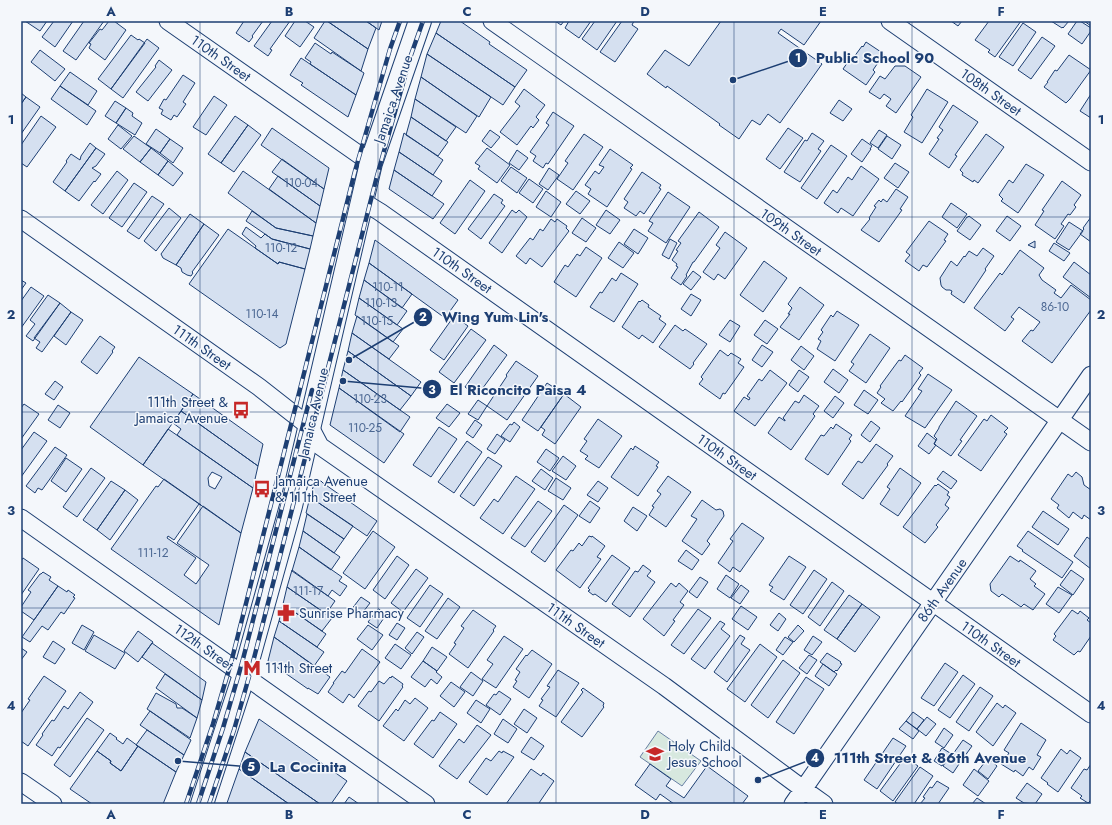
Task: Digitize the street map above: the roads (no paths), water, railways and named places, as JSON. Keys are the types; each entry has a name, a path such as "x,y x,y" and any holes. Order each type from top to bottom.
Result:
{"main road":[{"name":"Jamaica Avenue","path":"202,804 244,675 291,506 371,163 420,21"}],"street":[{"name":"110th Street","path":"168,21 371,163"},
{"name":"109th Street","path":"492,21 1091,442"},
{"name":"108th Street","path":"890,21 1091,162"},
{"name":"110th Street","path":"362,201 380,212 1091,714"},
{"name":"111th Street","path":"21,219 259,387 310,428 320,446 664,686 824,804"},
{"name":"86th Avenue","path":"792,804 1091,375"},
{"name":"112th Street","path":"21,518 426,804"},
{"path":"21,782 53,804"}],"railway":[{"path":"186,804 213,724 232,659 355,171 390,49 400,21"},
{"path":"209,804 234,730 252,666 377,176 411,55 423,21"},
{"path":"198,804 223,728 242,663 312,390"}],"place":[{"name":"Public School 90","path":"733,80"},
{"name":"Wing Yum Lin's","path":"349,360"},
{"name":"El Riconcito Paisa 4","path":"343,381"},
{"name":"111th Street & Jamaica Avenue","path":"241,410"},
{"name":"Jamaica Avenue & 111th Street","path":"262,489"},
{"name":"Sunrise Pharmacy","path":"286,613"},
{"name":"111th Street","path":"252,668"},
{"name":"Holy Child Jesus School","path":"655,754"},
{"name":"La Cocinita","path":"178,761"},
{"name":"111th Street & 86th Avenue","path":"758,780"}]}
